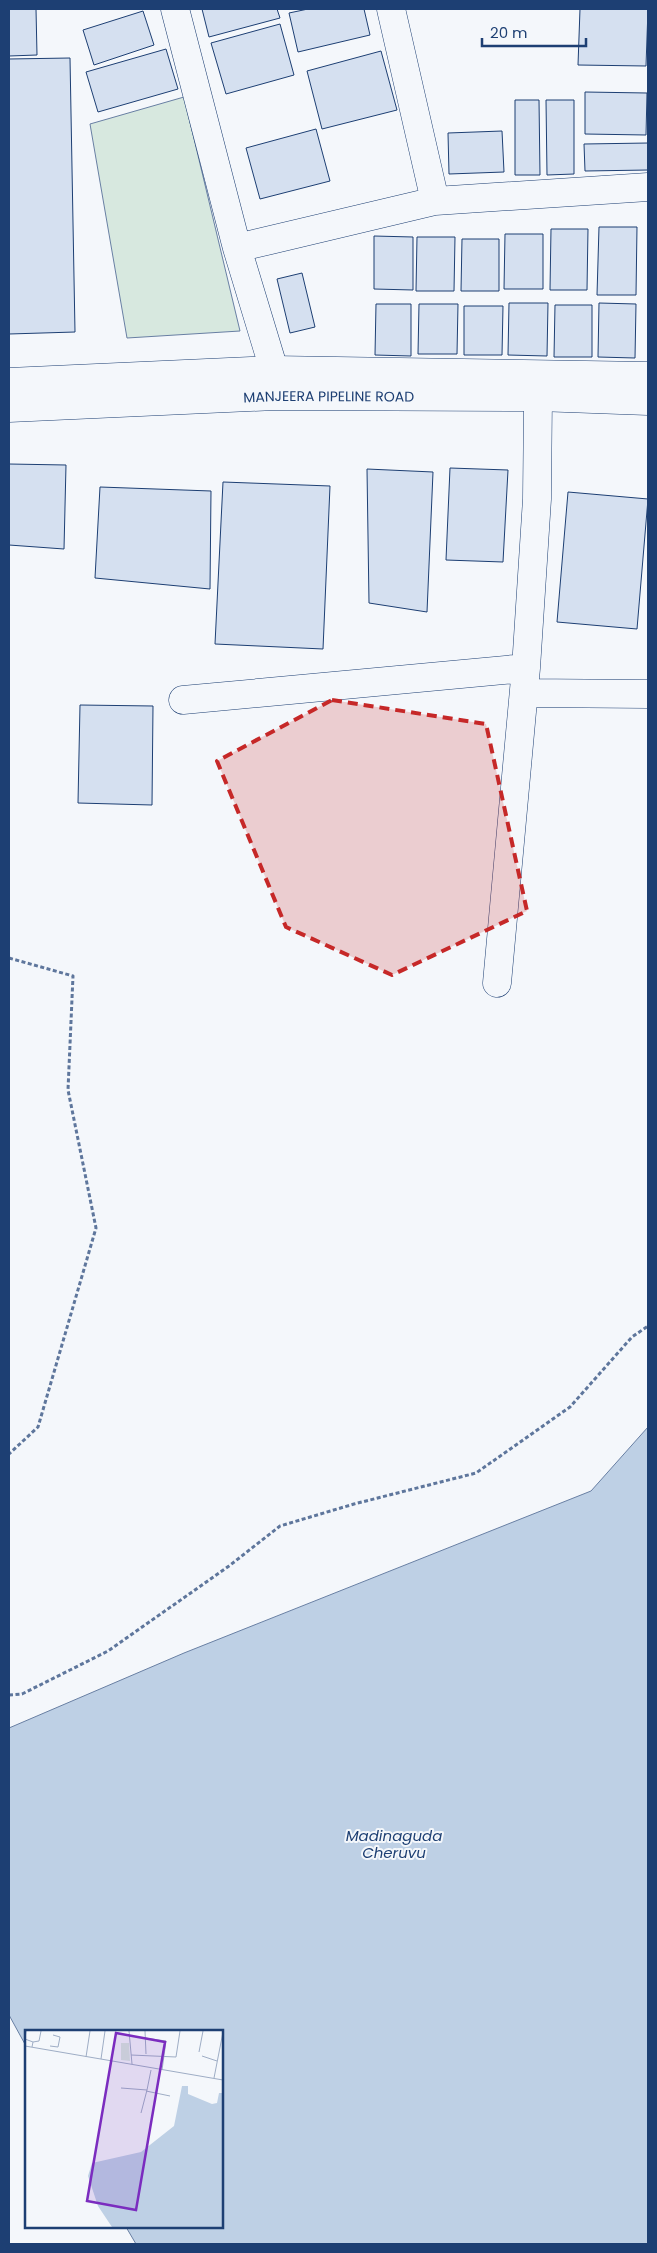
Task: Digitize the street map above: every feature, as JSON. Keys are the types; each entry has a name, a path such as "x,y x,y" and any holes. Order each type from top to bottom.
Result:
{"street":[{"path":"175,9 237,248 274,370"},
{"path":"392,9 435,201"},
{"path":"237,248 435,201 648,187"},
{"name":"MANJEERA PIPELINE ROAD","path":"9,382 274,370 648,376"},
{"name":"MANJEERA PIPELINE ROAD","path":"9,408 274,396 538,397 648,401"},
{"path":"497,983 525,680 537,499 538,397"},
{"path":"183,700 525,680 648,694"}],"path":[{"path":"9,958 73,976 68,1090 96,1228 38,1427 9,1454"},
{"path":"9,1695 22,1694 108,1650 230,1566 280,1526 354,1504 476,1472 570,1407 632,1337 648,1326"}],"highlighted area":[{"path":"332,700 486,724 527,911 392,975 286,927 217,761"}],"shaded area":[{"path":"184,97 240,331 127,338 90,124"}],"water":[{"name":"Madinaguda Cheruvu","path":"648,1427 648,2244 136,2244 127,2228 222,2228 222,2030 25,2030 25,2044 9,2015 9,1728 184,1653 591,1491"}],"building":[{"path":"9,9 36,9 37,55 9,56"},
{"path":"202,9 277,9 280,18 209,37"},
{"path":"308,9 364,9 370,35 298,52 289,13"},
{"path":"580,9 648,9 646,66 578,65"},
{"path":"143,11 154,45 94,65 83,30"},
{"path":"280,24 294,75 226,94 211,43"},
{"path":"166,49 178,89 98,112 86,72"},
{"path":"381,51 397,110 322,129 307,71"},
{"path":"70,58 75,332 9,334 9,59"},
{"path":"585,92 647,93 646,135 585,134"},
{"path":"515,100 539,100 540,175 515,175"},
{"path":"546,100 574,100 574,174 547,175"},
{"path":"316,129 330,181 260,199 246,148"},
{"path":"502,131 504,172 449,174 448,133"},
{"path":"648,143 648,170 585,171 584,144"},
{"path":"599,227 637,227 636,295 597,295"},
{"path":"551,229 588,229 587,290 550,290"},
{"path":"505,234 543,234 543,289 504,289"},
{"path":"374,236 413,237 413,290 374,289"},
{"path":"417,237 455,237 454,291 416,291"},
{"path":"462,239 499,239 499,291 461,291"},
{"path":"302,273 315,327 290,333 277,279"},
{"path":"509,303 548,303 547,356 508,355"},
{"path":"599,303 636,304 635,358 598,357"},
{"path":"376,304 411,304 411,356 375,355"},
{"path":"419,304 458,304 457,354 418,354"},
{"path":"555,305 592,305 592,357 554,357"},
{"path":"464,306 503,306 502,355 464,355"},
{"path":"9,464 66,465 64,549 9,545"},
{"path":"450,468 508,470 503,562 446,560"},
{"path":"367,469 433,472 427,612 369,603"},
{"path":"223,482 330,486 323,649 215,644"},
{"path":"100,487 211,491 210,589 95,578"},
{"path":"568,492 648,499 637,629 557,622"},
{"path":"80,705 153,706 152,805 78,803"}]}
